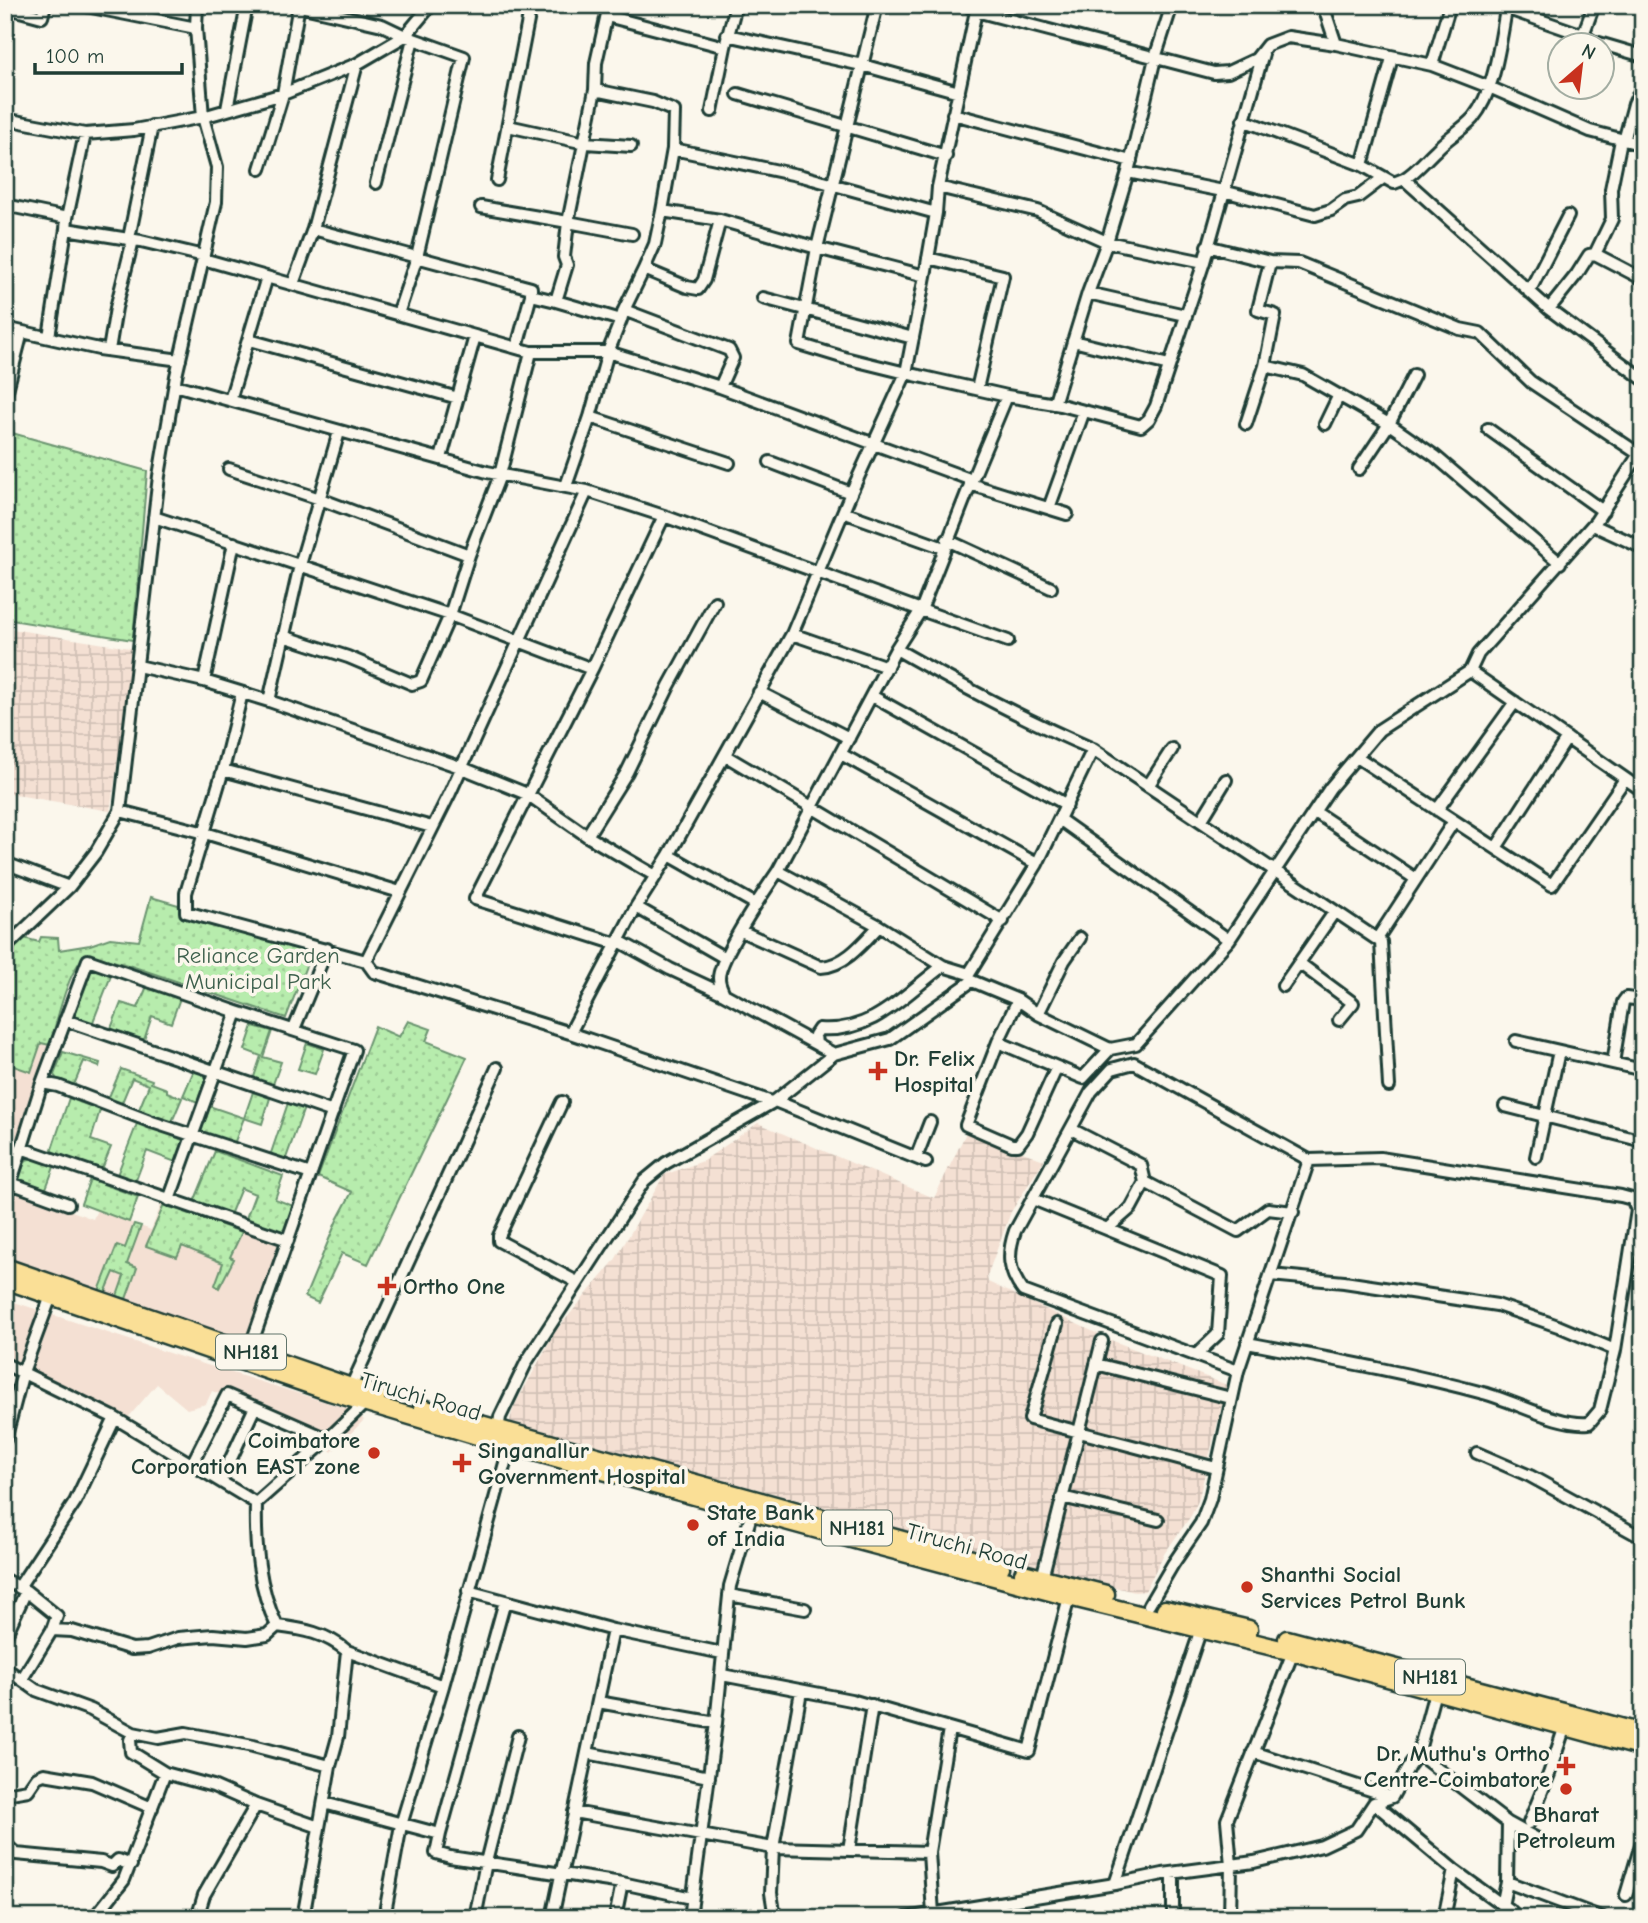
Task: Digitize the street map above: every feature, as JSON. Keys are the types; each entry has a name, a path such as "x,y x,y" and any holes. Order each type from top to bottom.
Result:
{"highway":[{"name":"Tiruchi Road","path":"5,1267 365,1403 510,1445 1069,1597 1643,1733"},
{"name":"Tiruchi Road","path":"5,1280 51,1296 248,1351 351,1387 498,1430 1042,1578 1217,1620 1643,1748"}],"street":[{"path":"5,7 42,17 45,5"},
{"path":"81,5 196,28"},
{"path":"5,948 69,887 96,852 120,811 154,517 175,385 216,202 217,167 203,117 196,28 197,5"},
{"path":"227,109 247,5"},
{"path":"260,169 283,94 299,5 382,25 409,38 464,57 417,257 398,314"},
{"path":"376,183 409,38 431,5"},
{"path":"497,180 531,5"},
{"path":"712,111 736,5"},
{"path":"877,5 817,248 799,344 906,373 1054,404 1140,426 1149,419 1156,406 1204,262 1264,48"},
{"path":"1054,404 1088,293 1107,242 1129,166 1155,58 1172,5"},
{"path":"1323,5 1336,44"},
{"path":"1432,65 1450,5"},
{"path":"1584,32 1594,5"},
{"path":"1243,120 1362,165 1394,183 1416,172 1436,149 1473,117 1489,87 1501,51 1504,6 1575,32"},
{"path":"570,1033 636,907 669,855 792,634 850,494 906,373 936,213 938,187 959,92 969,7 1214,73 1228,72 1256,59 1267,45 1288,37 1336,44 1432,65 1489,87 1554,117 1643,145"},
{"path":"556,301 567,265 564,257 568,222 595,89 596,62 608,11 726,41 862,65 959,92"},
{"path":"5,119 85,134 104,134 203,117 283,94 357,64 409,38"},
{"path":"1616,48 1643,56"},
{"path":"1362,165 1392,58"},
{"path":"293,284 313,229 357,64"},
{"path":"1549,309 1589,256 1595,254 1612,219 1611,189 1634,104 1643,85"},
{"path":"566,486 590,417 608,352 655,244 673,149 674,111 653,102 595,89"},
{"path":"738,94 946,156"},
{"path":"953,114 1129,166 1315,215 1331,210 1345,200 1358,197 1383,178"},
{"path":"110,350 152,126"},
{"path":"508,126 585,143 631,146"},
{"path":"49,337 67,223 85,134"},
{"path":"673,149 802,176 936,213"},
{"path":"1404,178 1549,309 1643,379"},
{"path":"938,187 1038,211 1107,242 1204,262"},
{"path":"5,205 203,258 531,352 608,352 720,387 971,482 1066,514"},
{"path":"481,207 632,234"},
{"path":"662,211 720,220 925,276"},
{"path":"1529,292 1568,216"},
{"path":"643,269 687,288 698,289 704,280 720,220"},
{"path":"313,229 531,288 517,347"},
{"path":"998,1042 1083,1078 1111,1049 1136,1044 1229,940 1330,788 1379,730 1470,671 1478,654 1593,525 1638,468 1641,451 1531,382 1476,331 1452,326 1299,263 1270,262 1207,246"},
{"path":"1595,254 1643,279"},
{"path":"928,258 1003,276 977,388"},
{"path":"1246,424 1265,366 1275,315 1258,310 1270,262"},
{"path":"230,400 267,277"},
{"path":"1088,293 1185,315"},
{"path":"531,295 623,315 729,350 733,358 720,387"},
{"path":"763,298 913,338"},
{"path":"5,328 110,350 180,360"},
{"path":"5,398 22,332"},
{"path":"441,458 475,336"},
{"path":"249,340 458,398"},
{"path":"1073,341 1169,365"},
{"path":"283,636 348,657 412,684 421,681 450,615 500,475 531,352"},
{"path":"1265,366 1303,375 1389,424 1435,456 1560,563"},
{"path":"1359,469 1389,424 1414,375"},
{"path":"175,385 500,475 587,491 664,516 1008,641"},
{"path":"1325,424 1339,395"},
{"path":"724,994 719,976 725,958 754,904 778,871 887,667 921,610 945,544 1007,396"},
{"path":"1049,508 1084,411"},
{"path":"590,417 729,463"},
{"path":"1488,429 1603,511"},
{"path":"269,701 300,565 339,432"},
{"path":"770,463 850,494"},
{"path":"229,469 320,499 470,555"},
{"path":"366,961 520,640 587,491"},
{"path":"843,512 945,544 1051,588"},
{"path":"664,516 592,669 475,899 618,942 724,994 834,1054"},
{"path":"154,517 450,615 592,669"},
{"path":"1593,525 1643,548"},
{"path":"204,681 234,543"},
{"path":"587,836 627,772 669,686 715,602"},
{"path":"792,634 887,667"},
{"path":"897,649 973,693 1093,750 1381,942 1389,1086"},
{"path":"138,666 204,681 269,701 460,767 527,794 587,836 654,875"},
{"path":"1470,671 1643,791"},
{"path":"759,692 849,738"},
{"path":"242,693 186,894 186,912 366,961 374,972 570,1033 774,1102 921,1160 930,1122"},
{"path":"872,696 1067,805"},
{"path":"1437,810 1515,702"},
{"path":"1496,848 1567,738"},
{"path":"1148,786 1172,749"},
{"path":"778,871 879,926 943,966 969,974 1037,864 1093,750"},
{"path":"841,754 1037,864"},
{"path":"726,755 1003,921"},
{"path":"1357,757 1552,885 1625,779"},
{"path":"223,769 432,827"},
{"path":"1201,821 1226,780"},
{"path":"120,811 205,833 400,892"},
{"path":"1315,812 1416,879"},
{"path":"1059,819 1229,940"},
{"path":"1377,939 1454,821"},
{"path":"669,855 754,904"},
{"path":"5,863 69,887"},
{"path":"636,907 725,958"},
{"path":"1283,986 1335,911"},
{"path":"741,931 821,967 830,966 847,957 879,926"},
{"path":"1038,1014 1064,961 1080,938"},
{"path":"294,1029 327,949"},
{"path":"5,1201 8,1182 88,960 354,1050 248,1351"},
{"path":"1299,963 1353,1003 1339,1020"},
{"path":"816,1044 815,1035 819,1029 847,1028 872,1020 943,966"},
{"path":"498,1430 500,1417 527,1361 644,1181 666,1163 774,1102 834,1054 890,1040 972,981 1018,1000 1038,1014 1111,1049"},
{"path":"1613,1063 1623,1002 1626,998 1643,1000"},
{"path":"1018,1000 998,1042 966,1125 1012,1145 1018,1145 1027,1133 1057,1067"},
{"path":"169,1199 237,1012"},
{"path":"65,1020 332,1112"},
{"path":"1516,1041 1643,1070"},
{"path":"1536,1157 1559,1051"},
{"path":"1238,1371 1023,1291 1010,1270 1009,1248 1015,1231 1091,1092 1112,1069 1134,1063 1309,1160 1350,1161 1380,1158 1632,1199 1637,1210 1615,1350 1600,1410 1590,1423 1575,1424 1497,1396 1412,1374 1247,1343"},
{"path":"351,1387 496,1068"},
{"path":"43,1083 311,1174"},
{"path":"562,1102 499,1241 577,1282"},
{"path":"1505,1106 1643,1141"},
{"path":"1072,1129 1141,1165 1145,1182 1131,1208 1107,1228"},
{"path":"21,1148 288,1240"},
{"path":"1149,1605 1201,1523 1238,1371 1309,1160"},
{"path":"8,1182 68,1204"},
{"path":"1145,1182 1238,1231 1268,1209 1293,1212"},
{"path":"1033,1199 1222,1276 1218,1334 1196,1355"},
{"path":"1271,1275 1345,1282 1497,1305 1558,1326 1615,1350"},
{"path":"5,1440 23,1372 51,1296"},
{"path":"1057,1324 1030,1419 1216,1468"},
{"path":"1042,1578 1102,1341"},
{"path":"5,1364 115,1418 256,1503"},
{"path":"1096,1364 1231,1398"},
{"path":"192,1464 228,1395 328,1439"},
{"path":"277,1626 266,1603 255,1541 256,1503 365,1403"},
{"path":"221,1480 255,1406"},
{"path":"5,1637 23,1589 75,1502 115,1418"},
{"path":"384,1918 401,1825 510,1445"},
{"path":"1477,1453 1530,1476 1643,1538"},
{"path":"1062,1497 1158,1520"},
{"path":"690,1918 722,1675 729,1595 752,1512"},
{"path":"6,1576 57,1616 52,1630 22,1679"},
{"path":"468,1591 613,1630 722,1653"},
{"path":"729,1595 805,1609"},
{"path":"722,1675 872,1705 1029,1751 1069,1597"},
{"path":"505,1601 436,1853 622,1883 692,1898"},
{"path":"52,1630 72,1631 132,1649 213,1635 257,1637 267,1635 277,1626 310,1630 335,1641 347,1651 443,1686"},
{"path":"1115,1884 1201,1629"},
{"path":"552,1918 613,1630"},
{"path":"303,1918 330,1766 338,1737 347,1651"},
{"path":"1230,1918 1231,1865 1227,1820 1293,1651"},
{"path":"5,1668 36,1690 91,1710 133,1733 158,1738 186,1733 253,1746 330,1766"},
{"path":"906,1918 967,1913 1322,1846 1356,1830 1374,1803 1392,1797 1418,1754 1436,1685"},
{"path":"775,1918 771,1893 773,1848 801,1691"},
{"path":"598,1702 716,1723"},
{"path":"849,1850 872,1705"},
{"path":"1529,1823 1565,1726"},
{"path":"933,1914 929,1852 949,1729"},
{"path":"133,1733 130,1740 131,1752 165,1773 213,1786 256,1805 319,1827"},
{"path":"475,1918 486,1862 519,1736"},
{"path":"1252,1752 1392,1797"},
{"path":"587,1754 709,1777"},
{"path":"1418,1754 1508,1823 1543,1842"},
{"path":"94,1918 124,1880 165,1773"},
{"path":"5,1794 28,1790 37,1777 44,1774 92,1782 152,1808"},
{"path":"324,1803 440,1834"},
{"path":"1374,1803 1454,1870 1512,1912 1513,1918"},
{"path":"197,1918 204,1895 256,1805"},
{"path":"574,1812 773,1848 929,1852"},
{"path":"1503,1906 1507,1882 1508,1823"},
{"path":"1626,1895 1643,1838"},
{"path":"5,1844 16,1854 101,1862 112,1866 118,1860 131,1865"},
{"path":"1444,1918 1454,1870"},
{"path":"1173,1873 1173,1918"},
{"path":"1507,1882 1603,1918"},
{"path":"615,1918 622,1883"}],"shaded area":[{"path":"5,628 136,649 110,811 5,793"},
{"path":"41,1042 50,1045 5,1179 5,1060 31,1069"},
{"path":"758,1123 934,1198 967,1131 1044,1160 1011,1212 987,1276 988,1282 1111,1340 1227,1385 1198,1501 1191,1516 1164,1554 1145,1591 1135,1592 1048,1571 805,1502 512,1424 510,1420 514,1407 555,1332 615,1260 664,1175 703,1161"},
{"path":"5,1186 93,1219 97,1210 151,1230 162,1203 283,1246 248,1342 5,1257"},
{"path":"5,1299 355,1411 364,1420 332,1452 318,1438 228,1397 212,1391 206,1404 187,1409 157,1384 126,1420 5,1369"}],"green space":[{"path":"5,431 147,471 133,640 5,619"},
{"name":"Reliance Garden Municipal Park","path":"151,897 314,945 286,1018 88,954 81,960 69,982 50,1045 41,1043 31,1072 5,1063 5,955 24,938 39,942 41,937 58,938 59,950 90,945 110,938 139,941"},
{"path":"91,968 112,973 91,1027 73,1020"},
{"path":"147,986 180,998 171,1023 152,1016 143,1043 110,1031 121,1003 138,1008"},
{"path":"408,1021 431,1029 426,1041 467,1057 368,1264 342,1253 318,1303 305,1297 337,1220 352,1192 318,1177 375,1026 399,1037"},
{"path":"253,1026 272,1031 263,1057 281,1062 272,1087 253,1080 261,1056 245,1050"},
{"path":"307,1043 324,1049 315,1074 298,1069"},
{"path":"63,1052 100,1063 99,1067 84,1061 74,1085 57,1079 54,1075"},
{"path":"121,1069 152,1080 151,1083 182,1098 171,1124 138,1112 149,1085 132,1078 121,1105 108,1099"},
{"path":"194,1070 204,1074 207,1081 200,1103 183,1096"},
{"path":"253,1092 270,1098 262,1124 244,1118"},
{"path":"69,1098 100,1110 91,1140 111,1147 102,1169 51,1152"},
{"path":"288,1103 304,1108 285,1161 270,1156"},
{"path":"209,1106 244,1118 234,1144 202,1133 200,1128"},
{"path":"138,1121 185,1141 178,1163 147,1151 136,1180 117,1175"},
{"path":"215,1151 283,1176 275,1199 296,1207 285,1235 245,1221 255,1194 241,1188 230,1215 194,1202"},
{"path":"33,1158 54,1167 45,1191 17,1181 26,1160"},
{"path":"90,1179 138,1197 129,1222 81,1204"},
{"path":"164,1205 242,1232 230,1257 234,1259 219,1288 215,1285 223,1263 182,1246 177,1257 146,1246"},
{"path":"134,1224 141,1226 127,1264 137,1268 126,1299 117,1296 124,1276 114,1272 105,1293 99,1291 117,1245 125,1248"}],"place":[{"name":"Dr. Felix Hospital","path":"878,1071"},
{"name":"Ortho One","path":"387,1286"},
{"name":"Coimbatore Corporation EAST zone","path":"374,1453"},
{"name":"Singanallur Government Hospital","path":"462,1463"},
{"name":"State Bank of India","path":"693,1525"},
{"name":"Shanthi Social Services Petrol Bunk","path":"1247,1587"},
{"name":"Dr. Muthu's Ortho Centre-Coimbatore","path":"1566,1766"},
{"name":"Bharat Petroleum","path":"1566,1789"}]}
